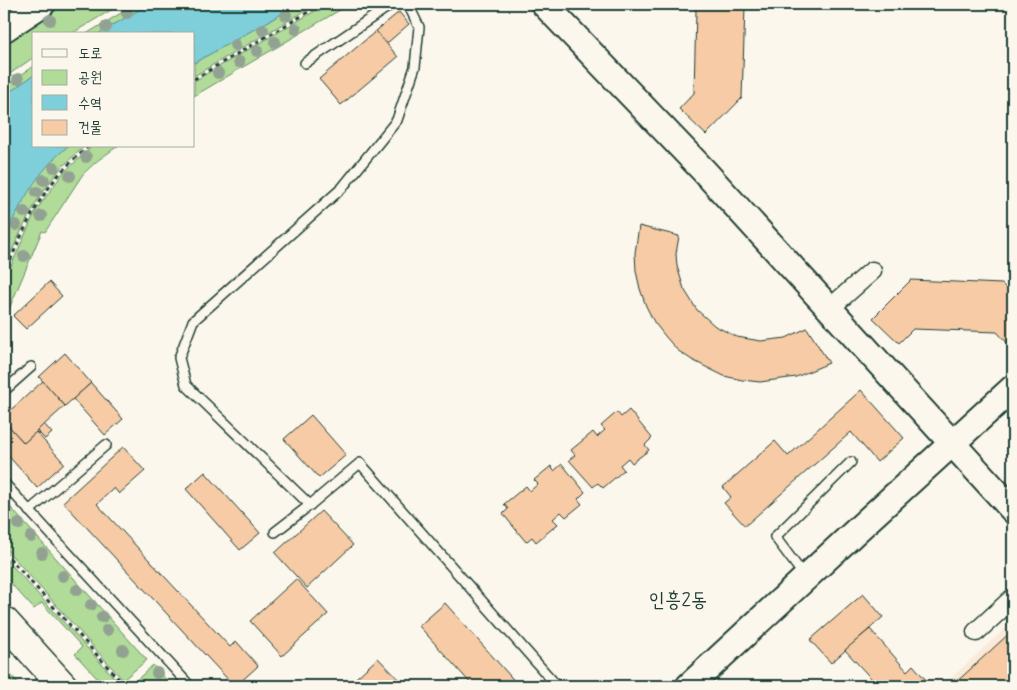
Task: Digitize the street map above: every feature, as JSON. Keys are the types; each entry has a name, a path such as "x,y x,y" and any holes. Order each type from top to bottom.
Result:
{"main road":[{"path":"4,621 63,686"}],"street":[{"path":"4,29 42,4"},
{"path":"554,7 1013,510"},
{"path":"829,309 872,271"},
{"path":"689,686 1013,388"},
{"path":"976,632 1013,598"}],"lane":[{"path":"305,63 392,4"},
{"path":"310,505 186,385 179,358 193,321 342,188 397,120 416,67 419,27 408,4"},
{"path":"4,390 31,367"},
{"path":"29,511 106,444"},
{"path":"806,577 776,537 851,462"},
{"path":"274,532 360,463 556,686"},
{"path":"4,483 190,686"}],"path":[{"path":"195,78 322,4"},
{"path":"4,275 24,229 39,202 63,170 87,148"},
{"path":"4,552 125,686"}],"shaded area":[{"path":"1013,621 1013,686 943,686"}],"green space":[{"path":"66,4 121,4 74,32 32,32 32,58 4,78 4,43"},
{"path":"136,4 149,4 101,32 89,32"},
{"path":"299,4 317,4 195,75 195,62"},
{"path":"327,4 350,4 195,95 195,80"},
{"path":"32,67 32,76 4,96 4,87"},
{"path":"66,148 83,148 62,167 36,203 4,269 4,237 30,187 50,161"},
{"path":"91,148 115,148 83,174 45,232 42,231 4,321 4,282 35,212 63,173"},
{"path":"4,500 147,660 123,680 4,547"},
{"path":"4,557 122,686 104,686 75,654 82,647 42,603 34,609 4,576"},
{"path":"153,665 172,686 130,686"},
{"path":"4,667 21,686 4,686"}],"water":[{"path":"149,4 299,4 195,62 195,32 101,32"},
{"path":"32,76 32,148 66,148 47,167 31,188 4,237 4,96"}],"building":[{"path":"690,4 742,4 745,7 742,98 706,135 679,109 694,93 696,10"},
{"path":"399,12 409,24 386,44 376,31"},
{"path":"376,31 398,57 341,105 319,79"},
{"path":"639,226 679,236 676,254 677,266 684,289 697,310 715,326 737,337 761,341 786,338 807,328 829,363 796,377 760,382 724,376 677,350 654,322 640,289 635,253"},
{"path":"911,280 1002,284 1013,295 1013,347 997,332 913,329 899,343 873,318"},
{"path":"49,282 62,296 26,329 13,316"},
{"path":"65,353 91,383 65,406 39,377"},
{"path":"43,381 65,406 24,443 4,421 4,416"},
{"path":"91,383 123,419 105,435 73,399"},
{"path":"861,390 904,438 877,462 851,432 745,526 724,503 731,497 723,487 775,441 788,456"},
{"path":"629,410 652,438 645,445 649,450 632,463 628,458 620,465 624,470 603,488 598,483 593,487 569,460 575,455 571,450 593,432 597,437 605,430 601,426 617,412 621,417"},
{"path":"311,415 346,455 319,478 284,439"},
{"path":"6,423 24,443 36,432 64,463 37,488 4,451 4,426"},
{"path":"44,424 52,433 45,439 37,431"},
{"path":"123,447 145,471 119,494 114,488 97,504 230,647 236,641 258,666 236,686 63,502"},
{"path":"562,464 585,492 578,499 582,504 566,517 561,512 553,519 558,524 536,542 532,537 526,542 503,514 508,509 504,504 526,486 530,491 538,484 534,480 551,466 554,471"},
{"path":"205,472 260,533 240,550 186,489"},
{"path":"321,511 353,545 307,588 275,553"},
{"path":"296,579 328,614 282,656 250,621"},
{"path":"863,594 883,617 831,663 810,640"},
{"path":"445,603 519,686 473,686 419,626"},
{"path":"870,629 907,671 913,665 926,680 919,686 878,686 845,650"},
{"path":"1013,630 1013,681 1007,686 952,686"},
{"path":"378,658 405,686 347,686"}],"district":[{"name":"인흥2동","path":"678,600"}]}
